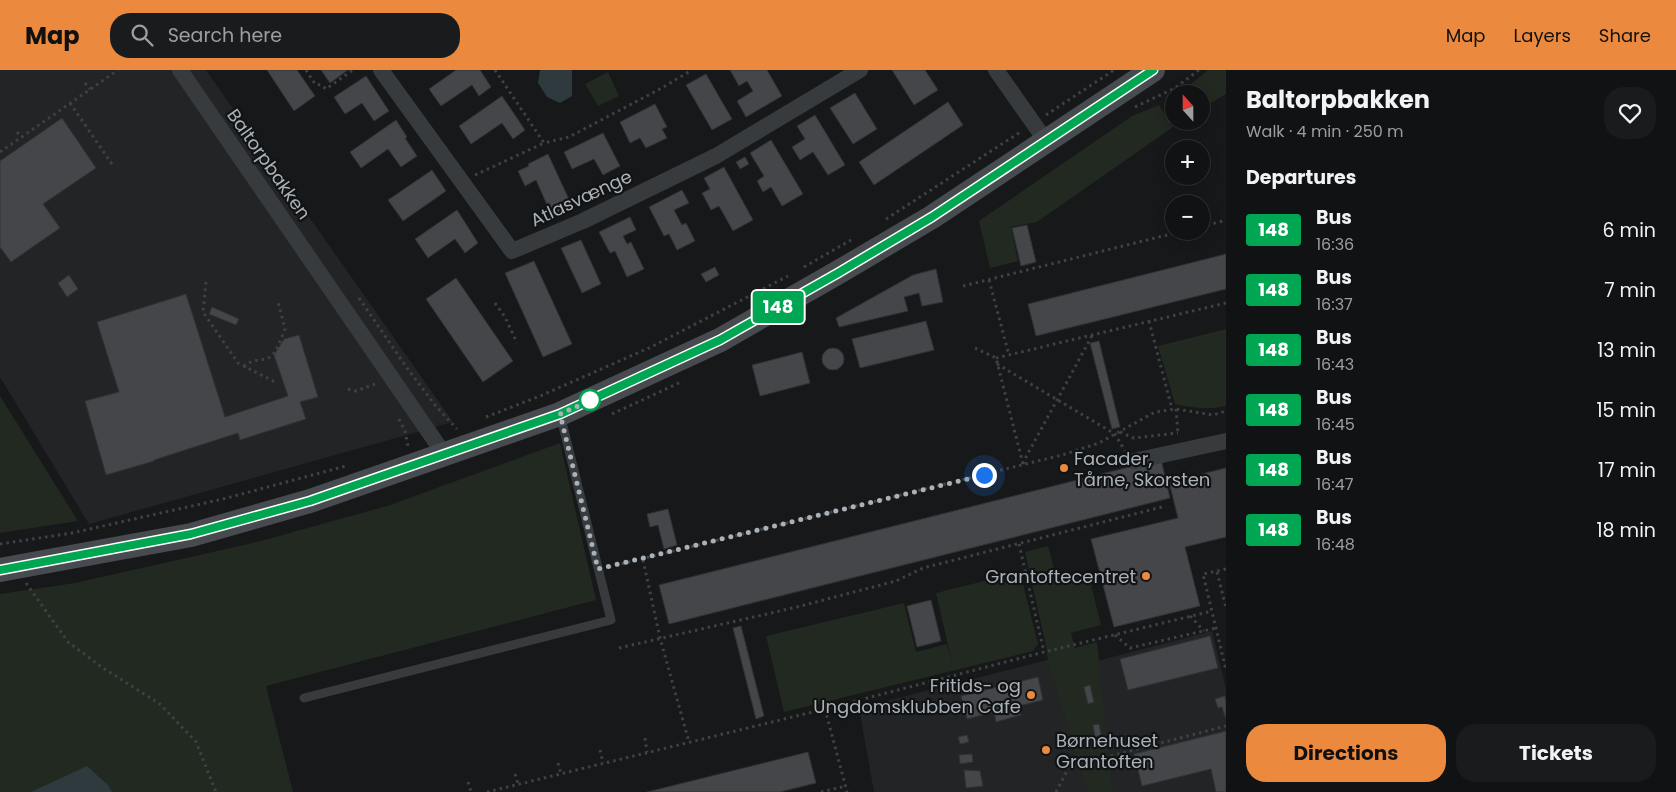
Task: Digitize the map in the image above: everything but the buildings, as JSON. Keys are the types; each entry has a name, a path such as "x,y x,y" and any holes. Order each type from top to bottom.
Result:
{"street":[{"name":"Baltorpbakken","path":"180,70 438,446"},
{"name":"Atlasvænge","path":"381,70 512,251 583,221 716,156 860,70"},
{"path":"996,70 1040,132"},
{"path":"8,569 191,534 310,501 438,446 560,414 720,340 838,273 932,217 1040,132 1153,70"},
{"path":"1128,455 1226,441"}],"lane":[{"path":"304,698 611,620 560,414"}],"path":[{"path":"0,152 118,70"},
{"path":"306,70 315,84 321,85 326,89 353,70"},
{"path":"495,70 544,143"},
{"path":"461,182 544,143 569,137 692,70"},
{"path":"884,221 1040,132 1114,70"},
{"path":"85,83 90,89"},
{"path":"70,103 114,167"},
{"path":"52,108 55,113"},
{"path":"17,132 21,137"},
{"path":"1210,224 1226,220"},
{"path":"798,271 858,236"},
{"path":"963,286 1165,236"},
{"path":"485,418 651,347 789,276"},
{"path":"989,280 1009,355"},
{"path":"206,282 204,312 238,363 277,383"},
{"path":"355,294 435,405 457,428 438,446 399,449"},
{"path":"244,366 249,361 270,356 274,352 285,329 278,302"},
{"path":"975,348 996,358 1226,302"},
{"path":"495,304 518,343"},
{"path":"1120,432 1134,438 1178,433 1174,409 1149,321"},
{"path":"1023,465 1093,334"},
{"path":"996,358 1023,465"},
{"path":"997,364 1115,434 1128,455"},
{"path":"348,389 356,391 375,384"},
{"path":"598,569 643,560 1062,455 1098,443 1155,412 1174,409 1213,415 1226,411"},
{"path":"0,544 72,533 223,499 354,464"},
{"path":"619,648 797,607 896,581 923,568 1166,506"},
{"path":"1019,544 1044,652"},
{"path":"643,560 660,638 689,742"},
{"path":"8,569 68,642 103,668 160,704 196,742 216,792"},
{"path":"1226,569 1203,574 1226,670"},
{"path":"1217,572 1226,608"},
{"path":"487,792 1212,610"},
{"path":"1190,616 1205,631"},
{"path":"1114,634 1130,648 1216,628"},
{"path":"826,708 847,792"},
{"path":"1056,792 1069,766 1226,726"},
{"path":"645,738 647,752"},
{"path":"600,750 603,763"},
{"path":"558,763 561,774"},
{"path":"515,774 518,784"},
{"path":"468,782 471,792"},
{"path":"821,792 846,786"}],"shaded area":[{"path":"0,70 206,70 453,422 89,524 0,377"},
{"path":"540,70 572,70 572,96 560,103 547,97 538,83"},
{"path":"1208,70 1226,70 1226,94 1210,104 1210,85 1190,85"},
{"path":"608,72 619,96 598,106 585,84"},
{"path":"1159,105 1165,114 1165,130 1169,130 1037,222 1011,227 1018,261 990,268 979,221 1132,116"},
{"path":"1226,329 1226,406 1200,408 1175,404 1158,346"},
{"path":"0,396 78,521 0,533"},
{"path":"560,443 596,600 266,686 293,792 0,792 0,594 75,583 261,541 390,505"},
{"path":"1048,546 1057,580 1088,573 1101,625 1071,633 1075,648 1097,642 1112,792 1088,792 1048,661 1025,552"},
{"path":"1020,572 1038,644 1033,651 784,712 766,636 904,603 916,652 947,644 953,667 936,593"},
{"name":"Børnehuset Grantoften","path":"1212,631 1226,689 1226,792 874,792 859,708 1075,653 1078,666"},
{"path":"87,766 109,786 112,792 31,792"}],"bus line":[{"name":"148","path":"0,570 191,534 310,501 560,414 720,340 838,273 932,217 1153,70"}],"place":[{"name":"Facader, Tårne, Skorsten","path":"1064,468"},
{"name":"Grantoftecentret","path":"1146,576"},
{"name":"Fritids- og Ungdomsklubben Cafe","path":"1031,695"},
{"name":"Børnehuset Grantoften","path":"1046,750"}],"route":[{"path":"590,400 596,398 560,414 598,569 643,560 984,475"}]}
